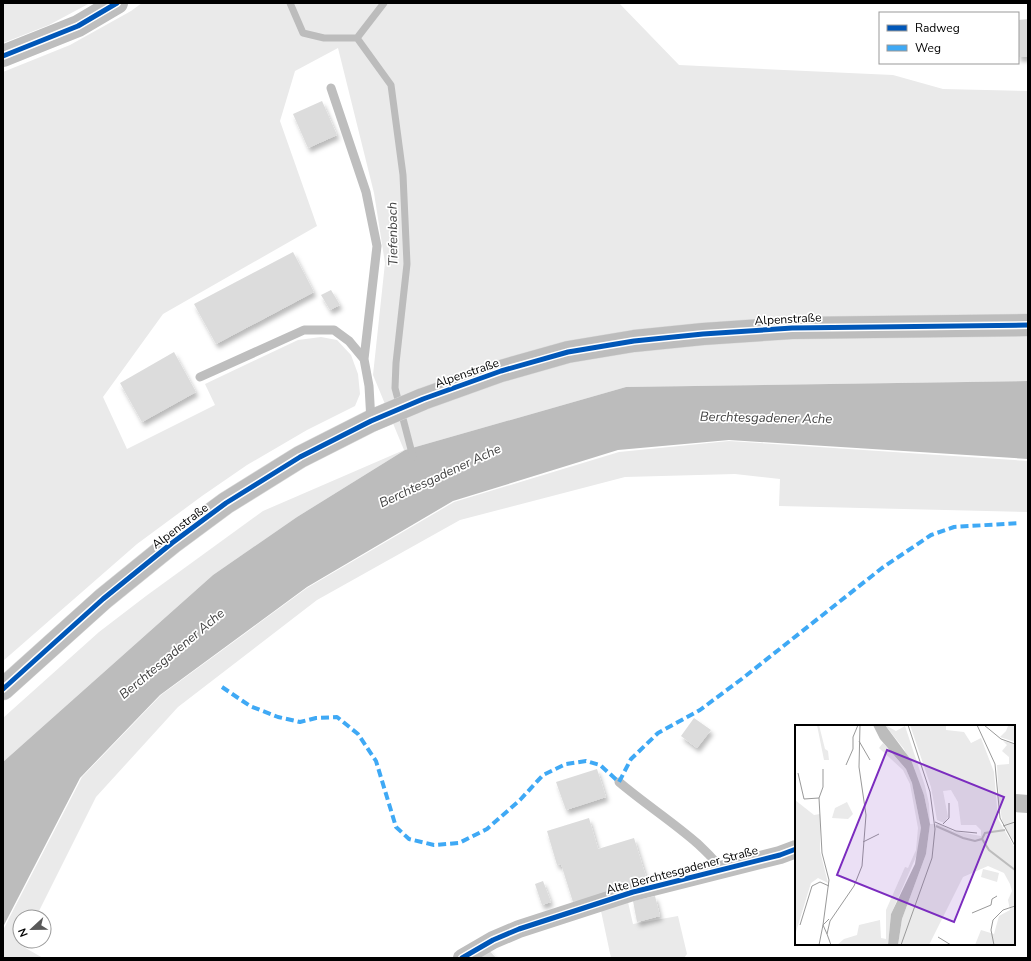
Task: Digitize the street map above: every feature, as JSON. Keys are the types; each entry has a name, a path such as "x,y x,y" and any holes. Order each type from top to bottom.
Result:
{"main road":[{"name":"Alpenstraße","path":"3,689 103,599 172,543 226,503 300,457 375,420 423,400 501,371 568,352 634,341 792,328 1028,325"}],"street":[{"path":"3,56 78,26 118,3"},
{"path":"1015,803 1028,804"},
{"name":"Alte Berchtesgadener Straße","path":"462,958 493,940 633,892 795,850"}],"lane":[{"path":"331,88 366,192 377,246 364,359 375,420"},
{"path":"200,377 304,330 334,330 349,341 364,359"},
{"path":"619,782 641,800 682,829 716,861 720,869"}],"shaded area":[{"path":"3,3 90,3 49,25 3,43"},
{"path":"142,3 619,3 679,65 893,75 943,89 1028,91 1028,381 626,387 405,450 297,517 213,575 3,762 3,718 99,632 263,511 404,450 373,375 385,263 374,193 338,48 295,71 280,121 317,226 163,314 103,397 127,449 215,405 205,384 298,340 321,337 337,340 351,355 358,374 360,394 355,406 307,430 247,465 202,496 137,544 3,661 3,72 70,45 131,11"},
{"path":"729,441 1028,461 1028,512 779,506 780,479 735,474 625,477 460,520 317,600 178,707 96,797 40,909 14,909 82,777 161,695 307,588 454,502 619,452"},
{"path":"628,902 633,924 678,916 687,954 684,958 611,958 601,911"},
{"path":"12,913 12,949 27,949 43,958 3,958 3,930"}],"water":[{"name":"Berchtesgadener Ache","path":"1028,381 1028,459 729,440 618,450 453,501 307,587 160,695 80,778 3,927 3,762 213,575 297,517 405,450 626,387"}],"building":[{"path":"1028,19 1028,57 1019,57 1019,20"},
{"path":"322,101 337,135 308,148 293,114"},
{"path":"293,252 314,292 216,344 194,304"},
{"path":"331,290 340,305 330,310 321,295"},
{"path":"174,352 196,392 142,422 120,383"},
{"path":"694,718 711,730 697,748 681,736"},
{"path":"597,769 606,797 566,810 556,782"},
{"path":"589,818 598,849 634,838 647,880 573,902 561,864 557,865 547,831"},
{"path":"543,881 551,902 542,905 535,884"},
{"path":"655,896 660,916 637,922 633,901"},
{"path":"487,948 496,958 475,958"}],"waterway":[{"path":"290,3 303,33 324,38 357,38"},
{"name":"Tiefenbach","path":"384,3 357,38 391,85 403,175 407,264 396,363 395,388 413,457"}],"marked path":[{"path":"222,687 250,706 278,717 300,722 316,718 337,717 358,734 376,761 396,827 409,839 434,845 459,843 487,829 520,800 543,775 566,764 586,761 600,765 619,782 631,759 658,733 700,710 743,678 882,568 931,535 954,527 1019,523"}],"cycle path":[{"path":"3,56 78,26 117,3"},
{"path":"3,689 103,599 172,543 226,503 300,457 371,421 423,399 501,371 568,352 634,341 703,334 792,328 1028,325"},
{"path":"462,958 493,940 519,929 633,892 780,855 795,849"}]}
